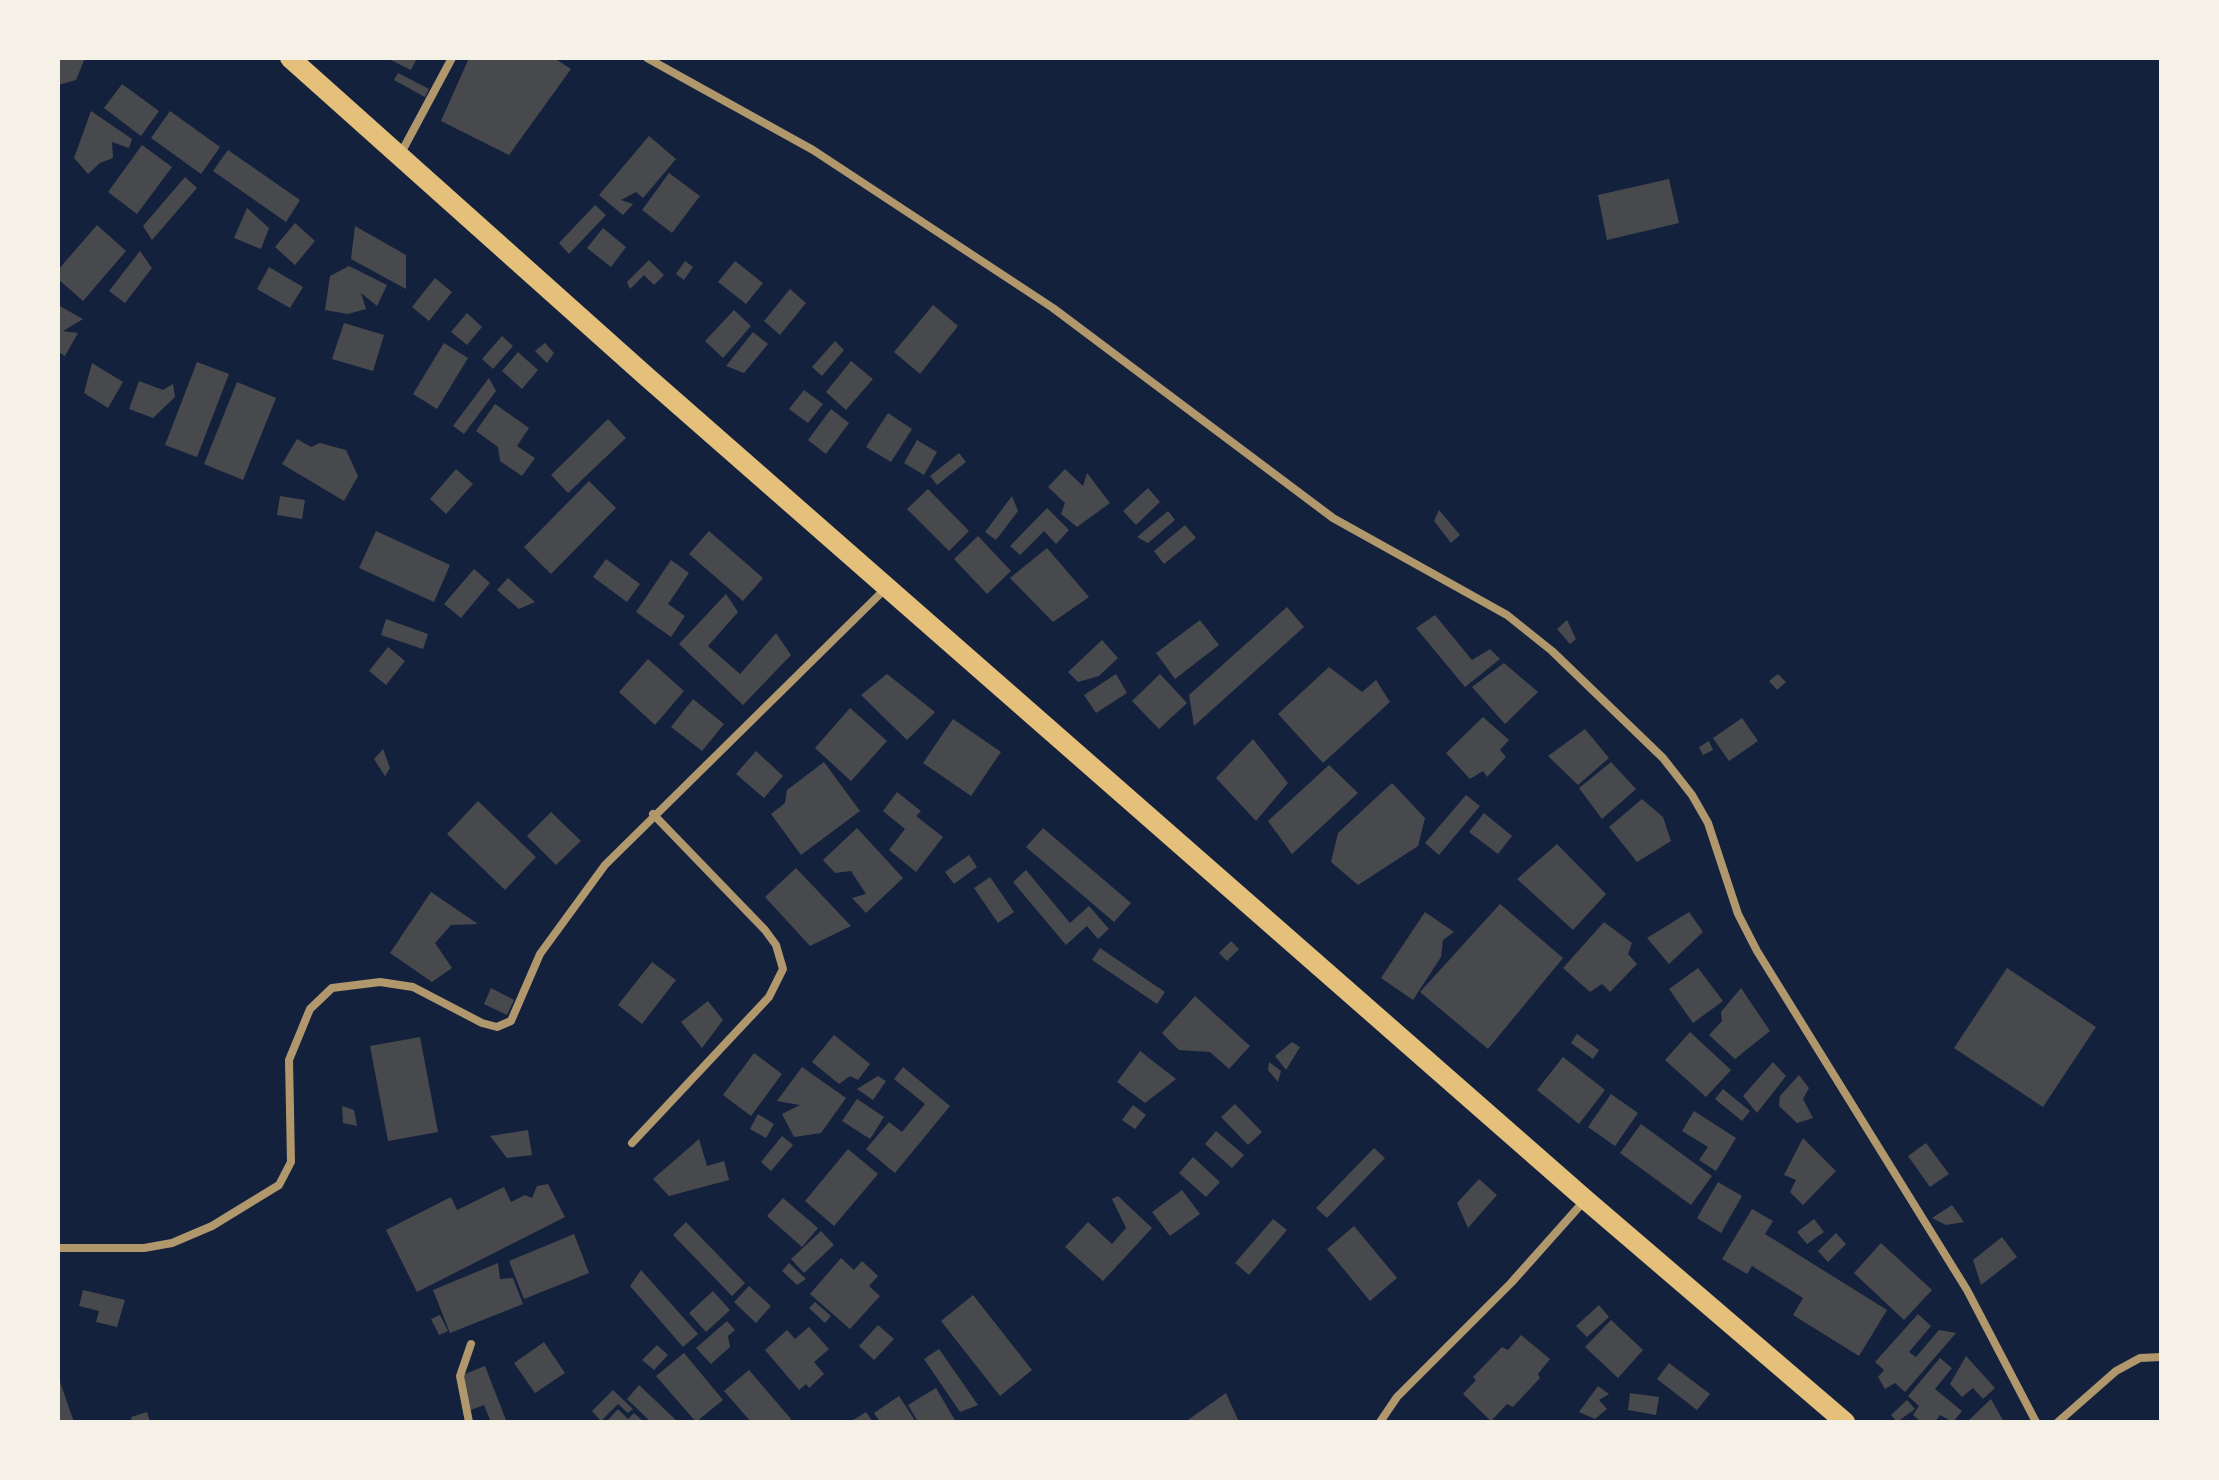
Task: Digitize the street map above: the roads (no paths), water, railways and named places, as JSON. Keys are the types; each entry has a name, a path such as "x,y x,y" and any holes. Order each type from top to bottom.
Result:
{"main road":[{"path":"290,58 1586,1200 1845,1422"}],"street":[{"path":"401,154 452,58"},
{"path":"647,58 813,150 1065,316 1333,518 1507,615 1552,651 1663,758 1686,785 1708,823 1738,914 1757,951 1967,1290 2036,1422"},
{"path":"58,1248 144,1248 172,1243 212,1226 279,1185 291,1162 289,1060 310,1009 332,988 380,982 413,987 482,1023 497,1027 511,1021 540,954 605,865 653,814 887,586"},
{"path":"632,1143 769,997 783,969 776,945 765,930 653,814"},
{"path":"1380,1422 1397,1397 1511,1283 1586,1200"},
{"path":"469,1422 460,1376 471,1344"},
{"path":"2058,1422 2116,1371 2140,1358 2161,1357"}]}
